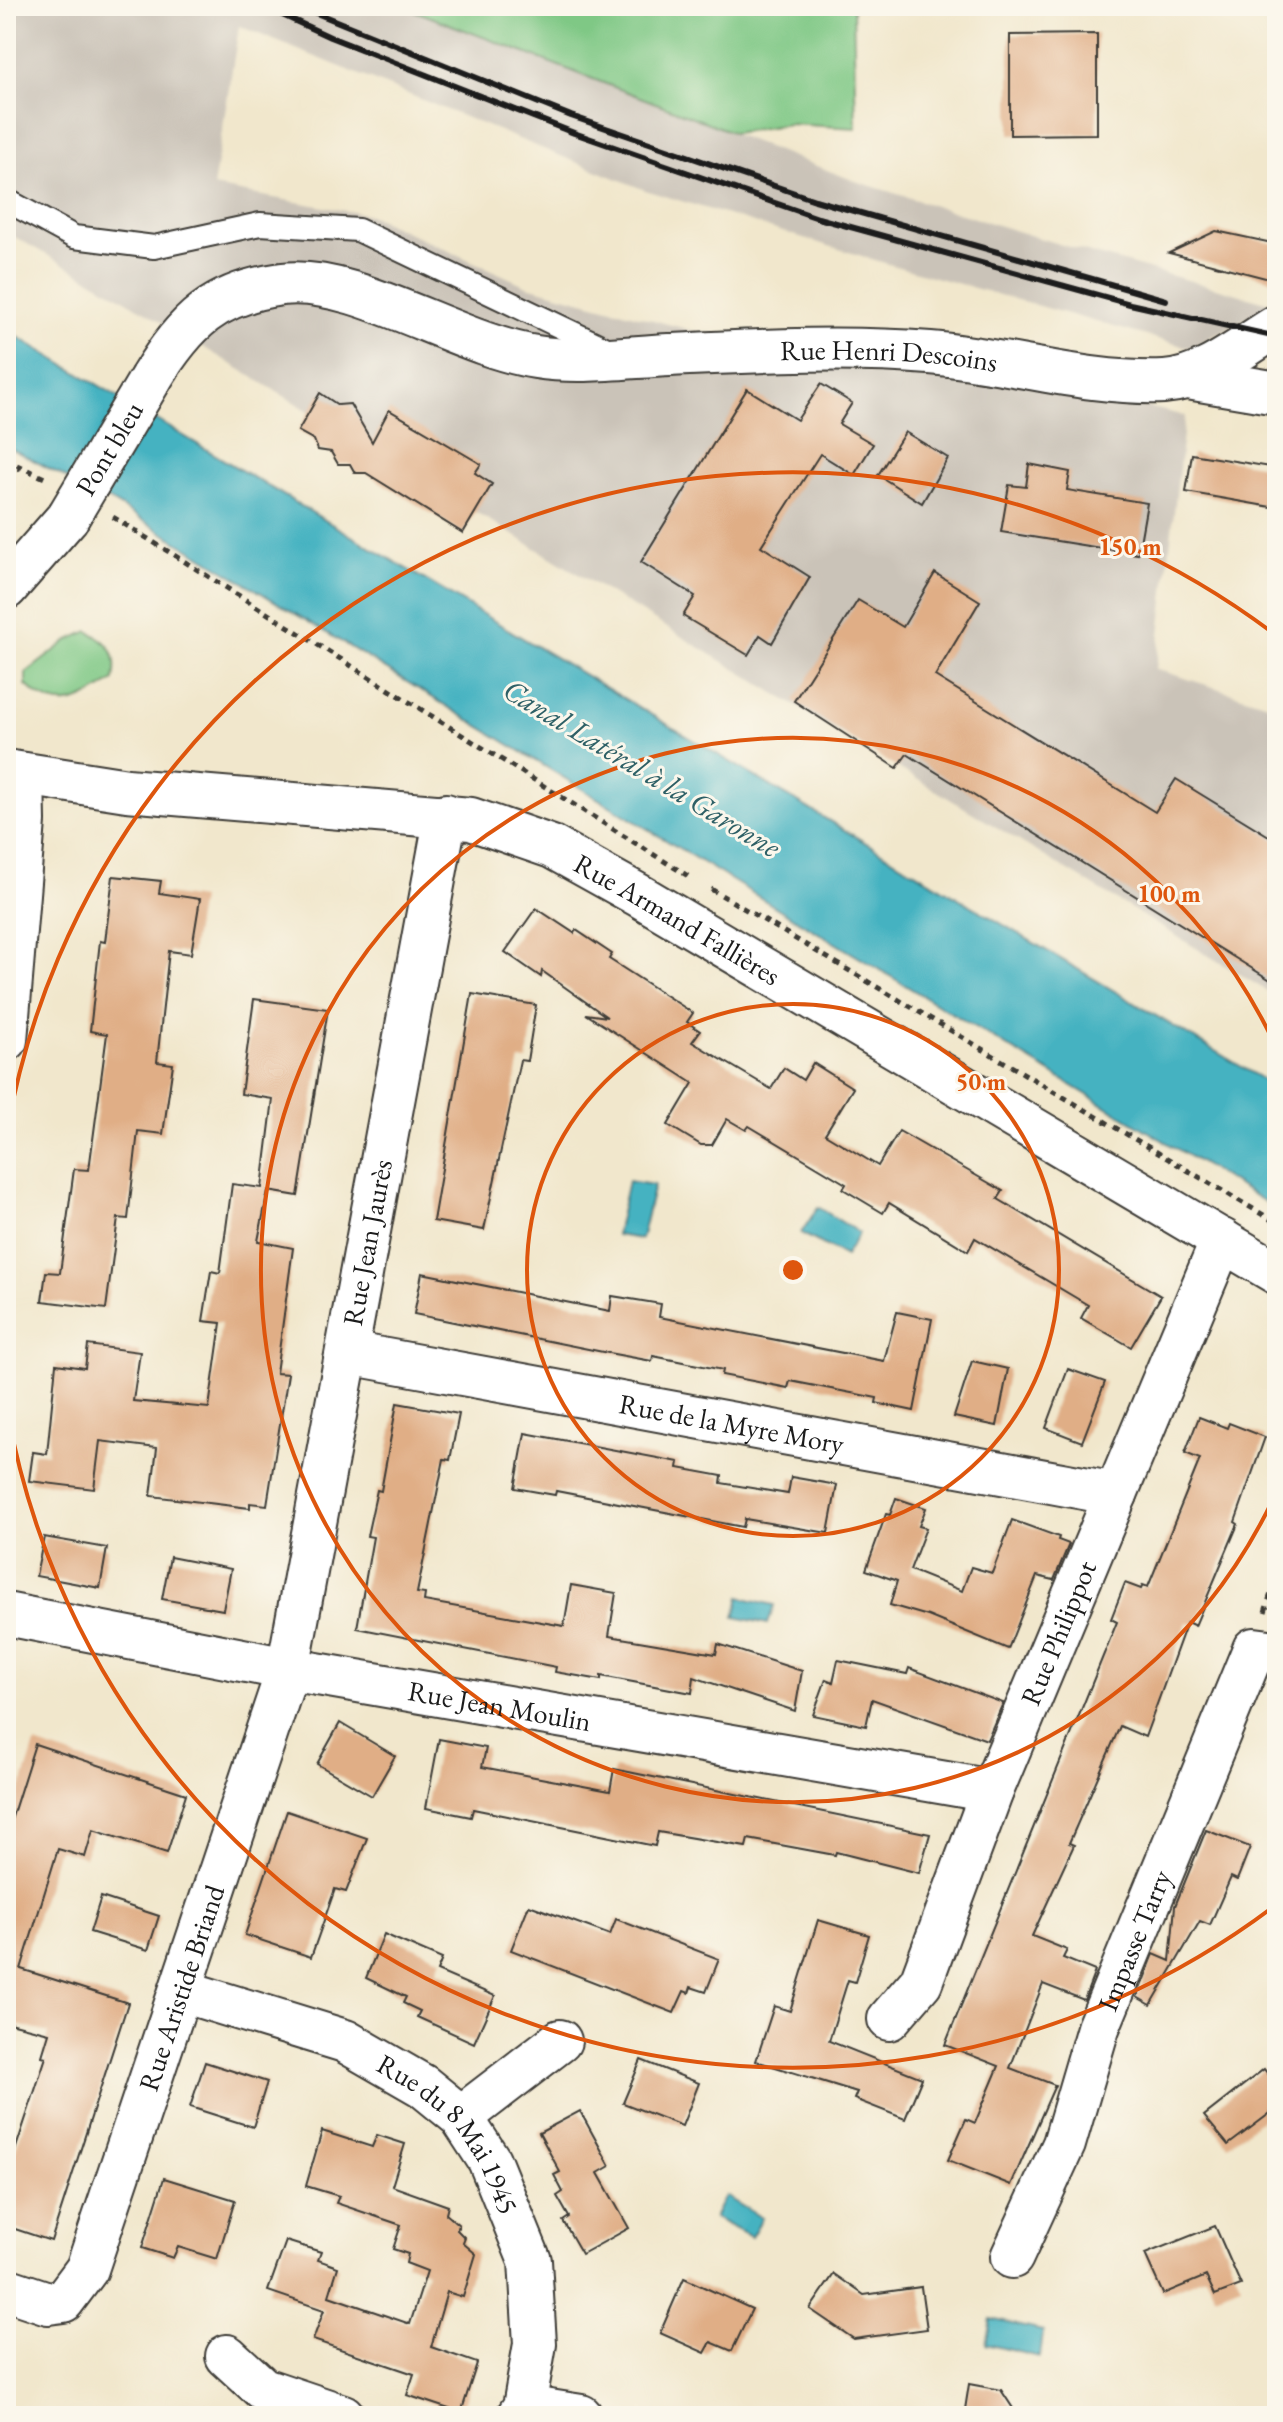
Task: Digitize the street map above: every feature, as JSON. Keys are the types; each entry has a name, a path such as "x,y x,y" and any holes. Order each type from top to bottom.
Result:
{"street":[{"name":"Pont bleu","path":"6,588 77,505 172,344 216,302 252,289 286,284 323,285 487,346"},
{"name":"Rue Henri Descoins","path":"487,346 539,358 800,349 930,353 1164,382 1188,378 1277,326"},
{"path":"1188,378 1277,393"},
{"path":"6,1040 24,821 15,773"},
{"name":"Rue Armand Fallières","path":"15,773 127,790 446,815 484,823 555,849 1277,1273"},
{"name":"Rue Jean Jaurès","path":"288,1669 446,815"},
{"name":"Rue Philippot","path":"889,2019 921,1982 992,1791 1222,1240"},
{"name":"Rue de la Myre Mory","path":"348,1353 1116,1494"},
{"name":"Rue Jean Moulin","path":"6,1614 288,1669 992,1791"},
{"name":"Impasse Tarry","path":"1012,2257 1064,2144 1098,2028 1254,1649 1277,1652"},
{"name":"Rue Aristide Briand","path":"6,2289 48,2303 63,2301 87,2269 288,1669"},
{"name":"Rue du 8 Mai 1945","path":"182,1991 345,2041 423,2086 461,2117 489,2160 530,2261 535,2344 521,2412"},
{"path":"461,2117 560,2041"},
{"path":"227,2356 263,2389 343,2416"},
{"path":"521,2412 581,2416"}],"lane":[{"path":"6,200 74,237 154,247 260,224 358,230 625,357"}],"path":[{"path":"6,460 694,879"},
{"path":"6,473 21,468"},
{"path":"707,887 1277,1223"}],"shaded area":[{"path":"6,6 402,6 855,181 1055,243 1273,304 1190,348 895,266 645,190 239,26 213,187 369,215 527,286 690,330 982,366 1185,416 1156,669 1277,707 1277,997 99,284 6,232"}],"green space":[{"path":"402,6 853,6 856,128 788,124 734,133"},
{"path":"88,631 112,650 114,680 91,695 70,703 49,701 26,685 26,673 67,641"}],"water":[{"name":"Canal Latéral à la Garonne","path":"6,330 1277,1088 1277,1209 111,501 6,446"},
{"path":"628,1181 654,1185 641,1239 616,1235"},
{"path":"818,1207 859,1233 845,1256 801,1233"},
{"path":"740,1597 774,1605 768,1624 735,1617"},
{"path":"725,2196 762,2218 751,2237 714,2218"},
{"path":"991,2319 1043,2331 1040,2357 986,2344"}],"building":[{"path":"1097,34 1097,134 1010,135 1010,35"},
{"path":"1216,231 1277,244 1277,281 1169,253"},
{"path":"821,384 852,403 839,424 873,444 854,475 820,454 761,546 810,577 772,643 760,635 748,655 683,616 695,596 641,562 747,389 797,420"},
{"path":"320,393 338,405 350,404 372,442 389,410 481,464 475,473 492,484 463,533 366,473 355,473 350,464 338,464 331,452 318,450 314,440 298,431"},
{"path":"905,432 948,458 922,503 878,475"},
{"path":"1192,454 1277,468 1277,508 1186,492"},
{"path":"1029,464 1070,472 1067,490 1147,503 1138,554 1001,532 1009,485 1026,487"},
{"path":"935,573 980,601 935,676 1155,812 1176,779 1277,841 1277,984 907,754 897,768 794,701 858,600 903,627"},
{"path":"113,876 161,881 159,893 200,899 191,954 169,951 157,1062 173,1064 163,1134 138,1131 128,1219 118,1218 106,1309 42,1301 46,1272 60,1273 74,1169 89,1170 107,1034 90,1031 100,941 105,942"},
{"path":"536,908 612,954 609,959 693,1013 687,1022 700,1031 692,1042 771,1089 784,1068 803,1080 813,1063 853,1088 825,1134 878,1166 899,1131 1003,1191 998,1199 1161,1296 1131,1347 1081,1318 1088,1305 975,1238 968,1251 889,1203 883,1213 843,1189 846,1184 749,1126 746,1130 727,1119 712,1145 701,1145 668,1125 693,1083 586,1014 607,1017 542,971 541,977 505,952"},
{"path":"472,994 536,1005 527,1061 520,1060 484,1230 433,1221"},
{"path":"254,999 328,1009 298,1196 268,1191 258,1241 293,1248 276,1373 288,1374 267,1505 250,1503 250,1508 151,1496 157,1448 100,1441 94,1489 29,1481 33,1452 47,1454 56,1364 85,1368 88,1345 140,1352 133,1401 209,1408 221,1323 203,1321 211,1271 220,1273 232,1184 262,1188 273,1099 241,1094"},
{"path":"422,1273 610,1311 612,1296 661,1304 659,1317 884,1361 897,1312 932,1319 914,1411 876,1403 877,1398 790,1381 788,1388 722,1375 723,1370 653,1356 652,1361 414,1314"},
{"path":"972,1361 1008,1369 997,1426 954,1417"},
{"path":"1068,1369 1105,1382 1082,1442 1046,1428"},
{"path":"397,1403 459,1414 450,1460 444,1459 417,1593 425,1594 424,1601 564,1626 571,1585 616,1593 609,1636 716,1654 718,1644 802,1671 795,1711 694,1677 692,1693 601,1676 601,1680 555,1672 556,1667 357,1628 373,1537 367,1536 377,1490 381,1491"},
{"path":"1199,1417 1227,1428 1229,1423 1265,1437 1235,1522 1238,1524 1195,1626 1187,1622 1145,1737 1120,1726 1069,1843 1074,1845 1032,1936 1067,1950 1063,1958 1095,1971 1084,2000 1043,1984 1010,2068 1055,2085 1011,2185 948,2160 966,2119 975,2123 999,2066 945,2045 1117,1622 1111,1619 1125,1583 1141,1589 1143,1585 1148,1587 1200,1459 1185,1453"},
{"path":"525,1433 679,1462 678,1468 722,1476 721,1483 788,1494 791,1477 837,1485 828,1533 745,1519 743,1527 556,1491 555,1495 515,1488"},
{"path":"896,1498 926,1508 919,1526 926,1528 910,1570 962,1591 971,1567 992,1573 1012,1520 1059,1537 1058,1540 1069,1544 1054,1580 1037,1576 1008,1649 928,1616 890,1605 897,1581 866,1570 886,1514 890,1515"},
{"path":"44,1537 107,1548 100,1588 36,1576"},
{"path":"170,1557 231,1569 223,1610 162,1599"},
{"path":"838,1660 907,1674 909,1668 1003,1703 987,1740 872,1699 866,1726 813,1715 826,1679 833,1682"},
{"path":"340,1723 395,1756 372,1796 317,1764"},
{"path":"439,1739 486,1748 482,1767 610,1791 614,1769 930,1834 919,1873 836,1852 835,1855 748,1839 746,1847 658,1832 655,1846 473,1809 471,1817 426,1808"},
{"path":"35,1744 186,1794 167,1853 93,1830 85,1857 58,1849 21,1969 128,2003 51,2241 6,2226 6,2178 46,2057 42,2056 49,2033 6,2022 6,1836"},
{"path":"287,1811 367,1838 346,1892 335,1889 311,1957 245,1935"},
{"path":"1206,1830 1250,1847 1237,1880 1231,1877 1210,1925 1200,1921 1151,2005 1137,1997 1154,1954 1170,1961 1175,1906"},
{"path":"101,1897 159,1916 148,1950 90,1932"},
{"path":"529,1905 610,1935 616,1919 719,1959 706,1992 691,1987 689,1993 684,1991 674,2013 511,1950"},
{"path":"818,1920 869,1935 855,1982 848,1980 829,2041 922,2078 905,2119 854,2099 857,2092 756,2061 774,2006 790,2011"},
{"path":"384,1934 442,1959 437,1971 495,1996 474,2043 417,2017 420,2011 403,2003 406,1997 366,1978"},
{"path":"641,2060 699,2083 682,2126 623,2103"},
{"path":"205,2062 267,2082 253,2127 190,2107"},
{"path":"1264,2069 1277,2086 1277,2108 1228,2145 1204,2116"},
{"path":"580,2111 610,2166 598,2173 629,2228 582,2254 563,2221 569,2217 557,2196 563,2192 554,2175 560,2172 539,2133"},
{"path":"322,2131 372,2147 377,2135 405,2144 392,2186 448,2206 446,2214 459,2225 457,2230 465,2238 463,2243 476,2254 463,2297 447,2292 431,2347 477,2363 461,2413 407,2395 414,2374 313,2340 324,2310 268,2291 286,2241 321,2252 318,2260 338,2267 329,2296 410,2324 427,2271 406,2263 408,2254 393,2249 401,2225 336,2203 339,2196 306,2186"},
{"path":"164,2178 235,2200 217,2259 178,2247 173,2258 142,2248"},
{"path":"1215,2226 1241,2285 1215,2295 1206,2276 1163,2294 1145,2254"},
{"path":"834,2274 864,2295 921,2287 927,2329 854,2339 810,2309"},
{"path":"684,2278 752,2309 732,2351 711,2342 705,2353 660,2333"},
{"path":"969,2384 1001,2390 1018,2416 964,2416"}],"railway":[{"path":"263,6 330,37 574,133 818,218 1130,304 1277,337"},
{"path":"299,6 571,116 815,200 1166,300"}]}
